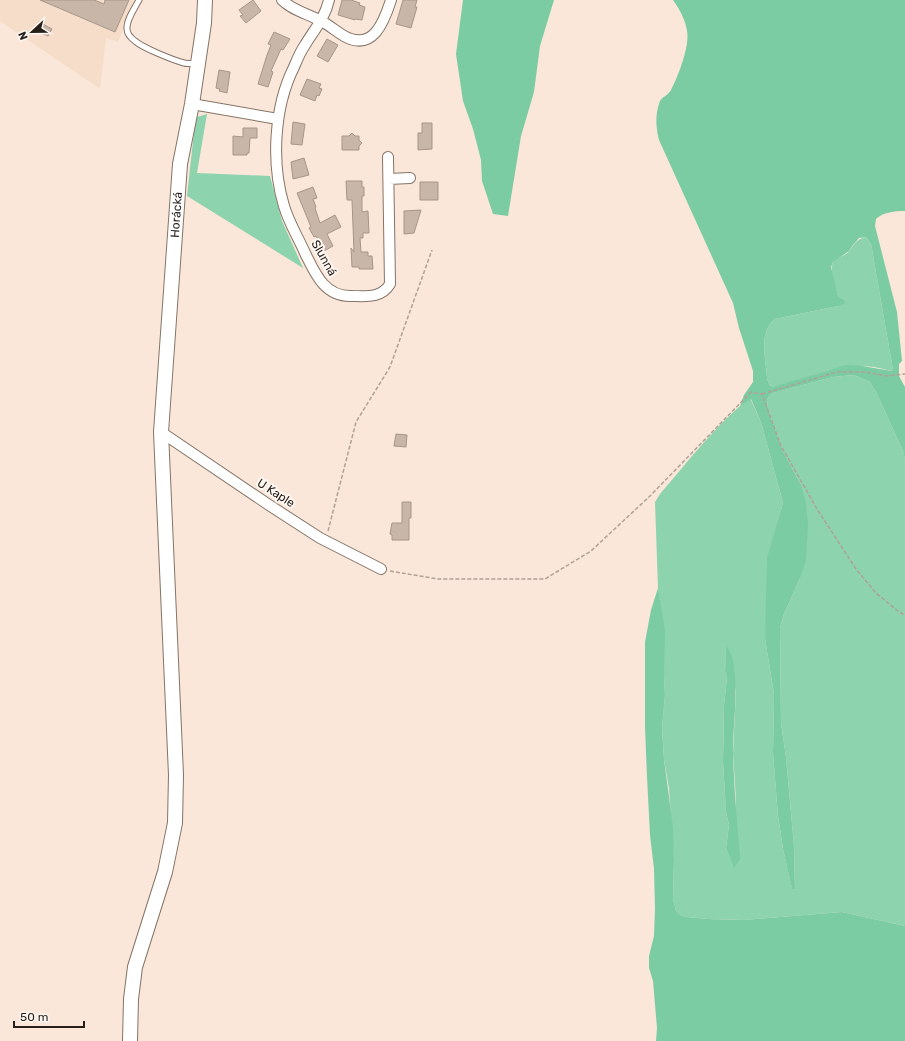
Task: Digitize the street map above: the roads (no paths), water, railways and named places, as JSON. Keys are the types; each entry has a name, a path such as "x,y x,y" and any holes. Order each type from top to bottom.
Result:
{"street":[{"name":"Horácká","path":"130,1041 131,999 135,967 165,872 175,823 176,775 161,432 180,164 192,104 204,23 205,0"},
{"path":"282,0 296,10 321,21 345,36 358,40 369,38 379,29 386,17 391,0"},
{"name":"Slunná","path":"329,0 321,21 304,46 290,74 278,119 276,171 284,207 292,228 314,272 322,285 330,292 343,296 373,296 386,290 390,284 388,157"},
{"path":"192,104 278,119"},
{"path":"389,179 410,178"},
{"name":"U Kaple","path":"161,432 320,538 381,569"}],"lane":[{"path":"139,0 127,26 128,34 135,42 185,63 198,62"}]}
